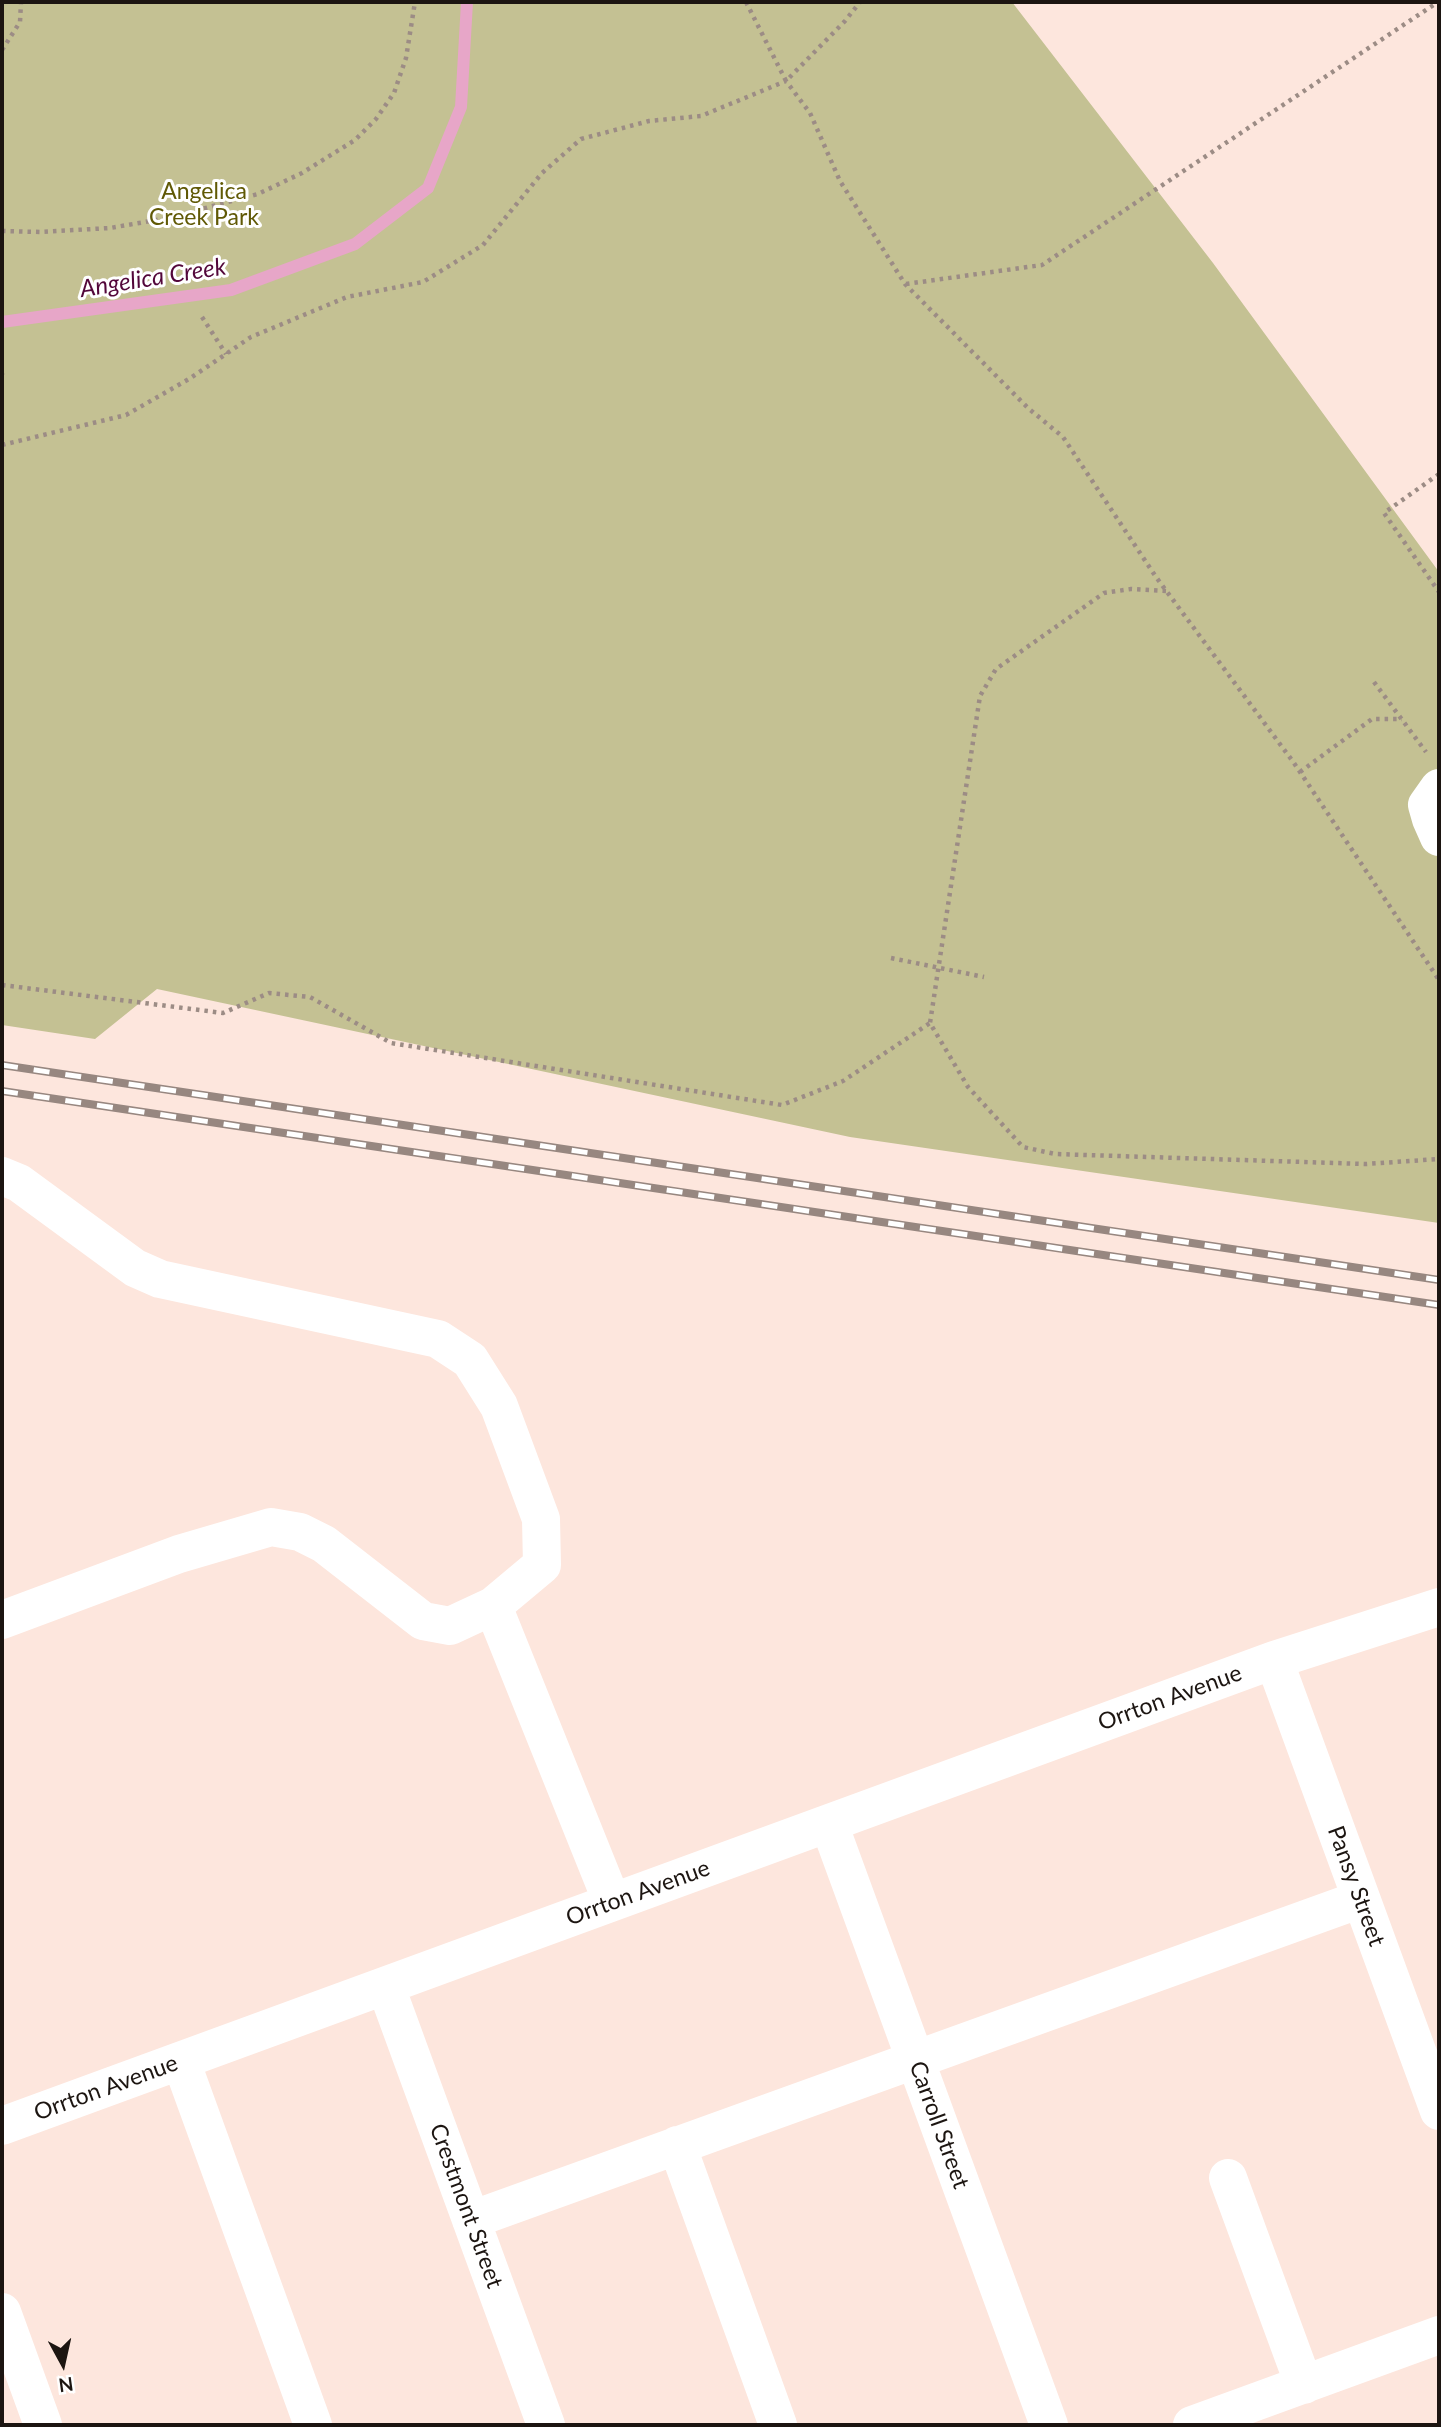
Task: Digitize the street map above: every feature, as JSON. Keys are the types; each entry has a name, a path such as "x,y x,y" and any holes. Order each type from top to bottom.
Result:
{"street":[{"path":"1435,774 1427,805 1439,837"},
{"path":"2,1176 19,1183 135,1268 160,1279 438,1339 470,1360 499,1406 541,1519 541,1565 493,1606 450,1626 423,1621 324,1544 300,1532 271,1527 180,1554 2,1620"},
{"path":"493,1606 612,1902"},
{"name":"Orrton Avenue","path":"2,2126 1274,1660 1439,1607"},
{"name":"Pansy Street","path":"1274,1660 1439,2111"},
{"name":"Carroll Street","path":"829,1824 1049,2425"},
{"path":"471,2220 1361,1899"},
{"name":"Crestmont Street","path":"386,1987 546,2425"},
{"path":"181,2061 313,2425"},
{"path":"677,2145 778,2425"},
{"path":"1228,2178 1304,2385"},
{"path":"2,2312 43,2425"},
{"path":"1192,2425 1439,2335"}],"path":[{"path":"2,50 20,22 21,2"},
{"path":"2,231 110,228 168,218 258,194 302,173 355,140 376,119 394,93 406,58 415,2"},
{"path":"746,2 786,81 810,113 840,181 905,284 1028,408 1063,437 1167,592 1300,772 1439,980"},
{"path":"2,444 126,415 189,379 251,337 347,297 424,282 484,244 542,173 581,139 649,121 701,116 786,81 860,2"},
{"path":"905,284 1042,265 1438,2"},
{"path":"202,317 226,354"},
{"path":"1439,474 1384,513 1439,592"},
{"path":"1167,592 1131,589 1104,593 996,668 980,696 930,1023 968,1087 1023,1147 1055,1154 1353,1163 1439,1159"},
{"path":"1374,682 1402,719 1435,774"},
{"path":"1300,772 1372,719 1402,719"},
{"path":"891,958 984,977"},
{"path":"2,985 223,1013 269,993 310,997 391,1043 782,1105 843,1081 930,1023"}],"green space":[{"name":"Angelica Creek Park","path":"2,2 1012,2 1213,263 1439,572 1439,1223 850,1137 157,989 95,1039 2,1025"}],"waterway":[{"name":"Angelica Creek","path":"2,322 231,290 355,244 428,188 461,107 467,2"}],"railway":[{"path":"2,1065 1439,1280"},
{"path":"2,1091 1439,1305"}]}
